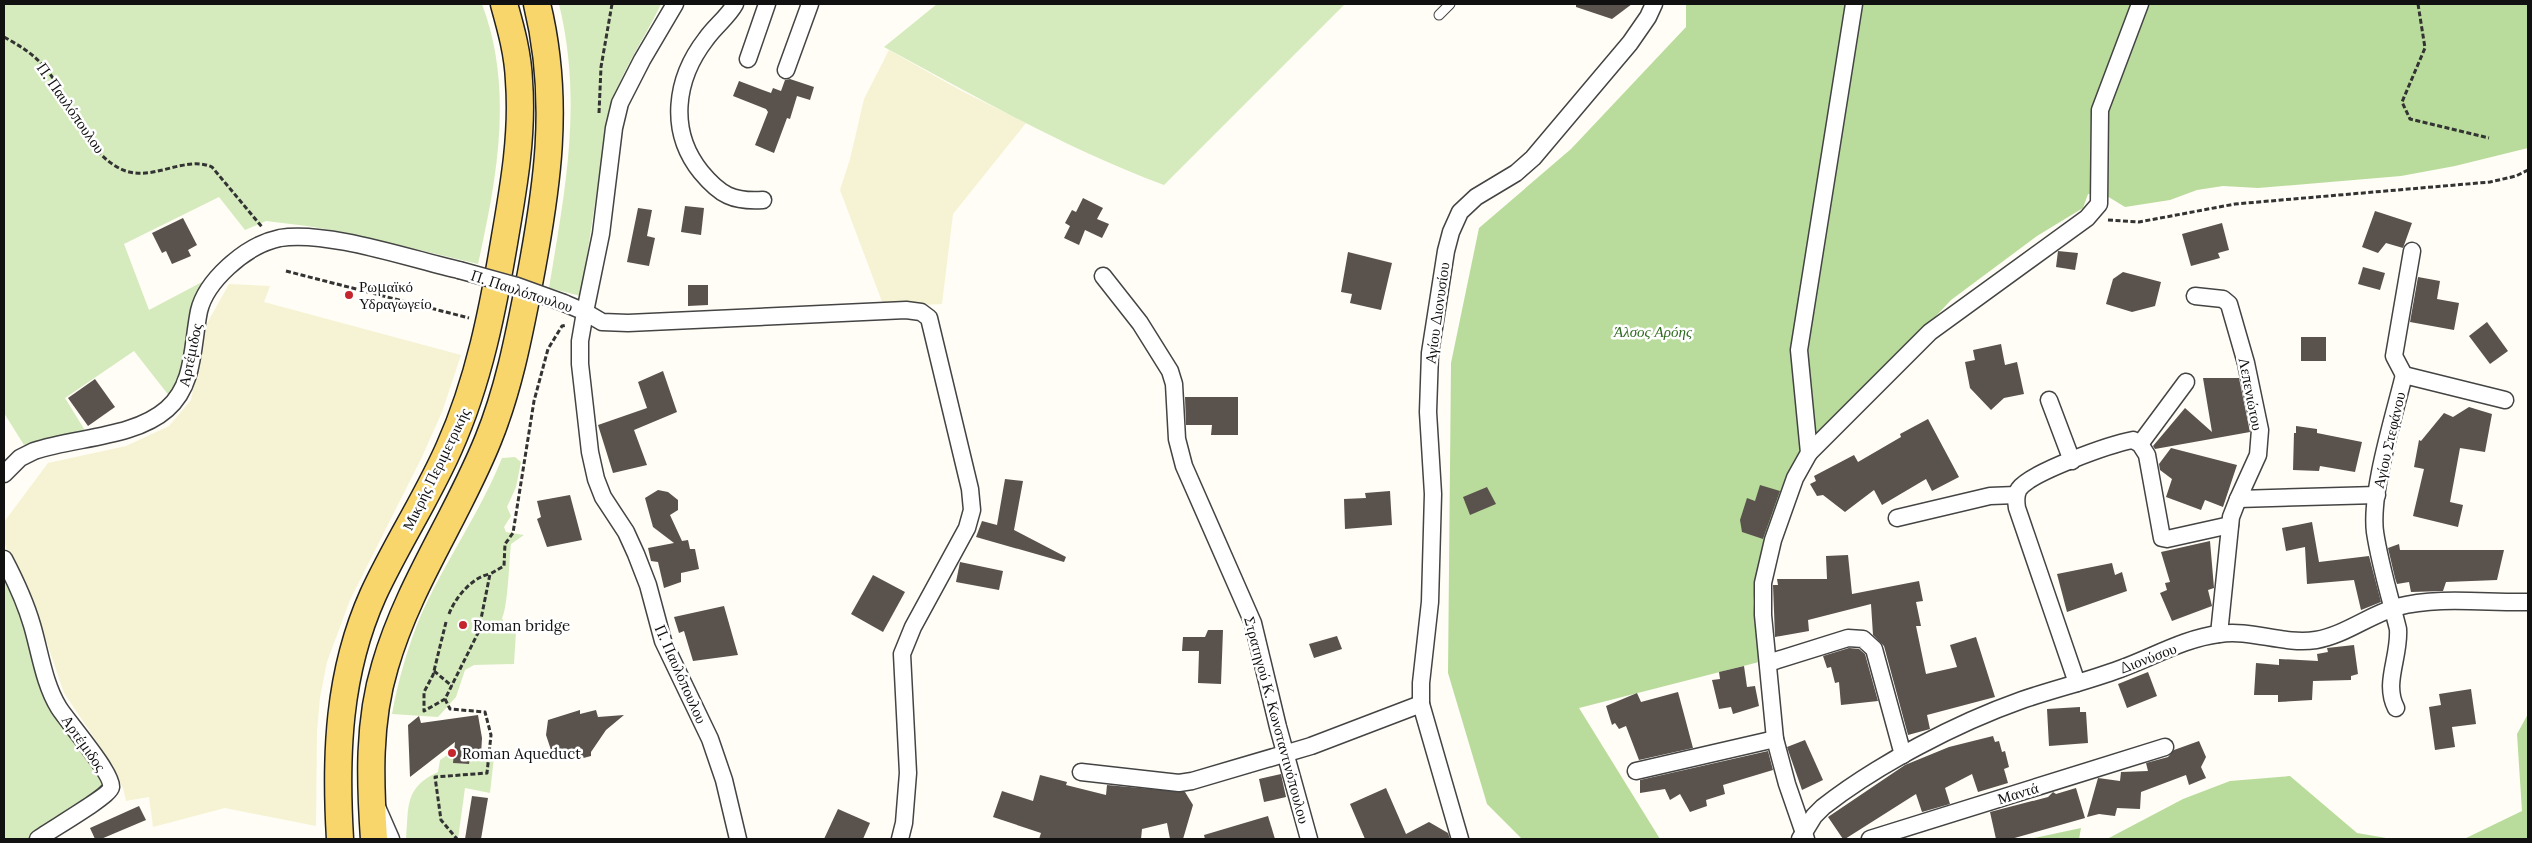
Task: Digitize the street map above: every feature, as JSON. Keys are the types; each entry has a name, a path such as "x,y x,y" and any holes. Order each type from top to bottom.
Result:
{"main road":[{"name":"Μικρής Περιμετρικής","path":"340,839 337,779 338,736 342,697 353,652 373,595 449,448 474,385 489,323 512,198 520,122 517,56 504,4"},
{"path":"374,839 374,722 389,654 408,602 489,438 512,365 542,222 549,160 550,75 537,4"}],"street":[{"path":"675,4 620,103 614,128 601,234 585,312 602,322 628,323 906,310 921,312 930,318 970,488 972,510 964,535 913,627 902,654 908,773 904,823 900,839"},
{"path":"735,4 705,39 690,63 681,96 678,121 680,132 692,160 714,186 733,199 763,200"},
{"path":"748,59 767,4"},
{"path":"786,70 810,4"},
{"name":"Αγίου Διονυσίου","path":"1460,839 1421,704 1421,683 1430,602 1433,519 1428,412 1429,369 1436,310 1451,232 1464,207 1516,173 1533,158 1630,43 1648,17 1654,4"},
{"path":"1809,453 1799,350 1854,4"},
{"path":"1804,838 1775,739 1762,603 1767,564 1795,478 1809,453 1930,332 2087,218 2099,204 2100,110 2140,4"},
{"name":"Π. Παυλόπουλου","path":"273,240 304,237 331,240 459,270 517,286 564,302 585,312 580,341 580,364 590,452 596,479 602,497 626,532 636,554 648,585 663,642 710,739 726,789 738,839"},
{"name":"Αρτέμιδος","path":"4,474 20,458 34,451 139,426 165,411 183,391 188,380 199,309 209,289 233,263 256,247 273,240"},
{"path":"2404,375 2394,356 2412,250"},
{"name":"Στρατηγού Κ. Κωνσταντινόπουλου","path":"1103,276 1140,323 1170,371 1174,384 1177,440 1184,466 1253,623 1309,839"},
{"name":"Λεπενιώτου","path":"2195,296 2223,299 2230,304 2258,420 2258,454 2238,499"},
{"name":"Αγίου Στεφάνου","path":"2396,708 2389,692 2398,645 2398,629 2375,531 2377,495 2404,375 2505,400"},
{"path":"2140,444 2186,382"},
{"path":"2049,400 2072,461"},
{"path":"2077,683 2017,508 2016,495 2021,486 2072,461 2124,441 2133,440 2140,444 2149,464 2162,538 2167,539 2230,525"},
{"path":"1897,518 1990,496 2016,495"},
{"path":"2219,634 2230,525 2238,499 2377,495"},
{"name":"Αρτέμιδος","path":"4,559 27,608 54,699 104,770 111,783 109,791 103,798 62,822 38,839"},
{"name":"Διονύσου","path":"1804,838 1811,820 1824,807 1903,755 2003,707 2191,642 2219,634 2289,641 2310,641 2340,633 2393,608 2438,602 2528,602"},
{"path":"1768,663 1848,638 1863,639 1874,649 1903,755"},
{"path":"1081,772 1179,783 1212,777 1286,755 1421,704"},
{"path":"1636,771 1775,739"},
{"name":"Μαντά","path":"1870,839 2165,747"},
{"path":"373,797 391,839"}],"lane":[{"path":"1439,15 1450,4"}],"path":[{"path":"599,120 598,93 612,4"},
{"path":"2418,4 2425,48 2402,102 2410,119 2489,138"},
{"name":"Π. Παυλόπουλου","path":"4,37 33,55 48,70 96,148 109,162 127,172 154,172 202,162 212,167 273,240"},
{"path":"2087,218 2139,222 2235,204 2490,182 2516,176 2528,170"},
{"path":"286,271 489,323"},
{"path":"448,614 455,598 484,575 490,574 504,566 505,544 512,533 534,401 554,335"},
{"path":"480,624 490,574"},
{"path":"446,622 433,671 424,692 424,711 445,699 479,631"},
{"path":"433,671 452,686"},
{"path":"445,699 450,709 485,712 491,735 487,773 435,777 441,820 457,839"}],"shaded area":[{"path":"889,50 960,90 1026,123 953,214 942,304 884,307 840,190 850,159 864,99"},
{"path":"229,284 270,286 264,302 461,355 442,412 421,459 350,600 327,662 320,698 317,731 316,826 225,808 153,827 149,797 126,801 123,788 103,751 64,693 33,602 8,555 4,540 4,522 48,463 126,446 169,426 191,400 205,327"}],"green space":[{"path":"4,4 482,4 492,36 498,68 500,101 496,166 478,264 348,233 307,226 266,221 245,230 219,197 124,244 149,310 202,282 191,310 181,369 170,397 134,351 65,398 86,432 24,445 4,413"},
{"path":"559,4 661,4 623,75 607,123 581,296 549,288 566,181 571,112 570,76"},
{"path":"937,4 1345,4 1164,185 1128,171 1056,138 884,47"},
{"name":"Άλσος Αρόης","path":"1686,4 2528,4 2528,148 2455,166 2401,176 2258,188 2223,186 2197,190 2170,200 2125,207 2102,193 2088,194 2083,208 2037,236 1951,300 1907,347 1805,448 1789,471 1757,573 1753,602 1759,662 1579,708 1660,839 1522,839 1487,804 1448,673 1451,363 1479,228 1571,149 1686,27"},
{"path":"515,457 521,462 516,487 507,507 511,516 504,527 506,532 524,535 511,544 507,594 502,618 507,630 516,631 514,664 474,665 465,670 456,697 438,717 392,714 400,676 416,627 430,595 483,498 502,458"},
{"path":"4,575 25,624 46,703 104,784 100,791 49,822 28,839 4,839"},
{"path":"2528,714 2528,839 2464,839 2522,811 2517,734"},
{"path":"472,751 477,751 478,755 494,757 490,793 465,788 458,839 406,839 410,799 419,785 438,772 440,760 452,752 454,763 467,764"},
{"path":"2290,776 2357,833 2392,839 2107,839 2183,799 2230,781"},
{"path":"2081,828 2079,839 2030,839"}],"building":[{"path":"1576,4 1632,4 1612,19 1576,7"},
{"path":"790,79 814,87 810,100 797,96 790,119 787,118 774,153 755,145 768,112 766,109 733,96 739,81 771,93 773,88 781,91 785,80"},
{"path":"1083,198 1103,208 1097,219 1109,224 1102,238 1085,230 1079,245 1064,238 1070,226 1065,223 1072,210 1076,212"},
{"path":"685,206 704,208 701,235 681,232"},
{"path":"638,208 652,210 647,236 655,238 649,266 627,262"},
{"path":"2375,211 2412,223 2403,248 2386,243 2378,253 2362,247"},
{"path":"183,218 197,245 188,250 191,256 172,264 166,251 162,253 152,233"},
{"path":"2222,223 2229,250 2218,253 2220,258 2191,266 2182,234"},
{"path":"2058,251 2078,253 2075,270 2056,267"},
{"path":"1348,252 1392,263 1381,310 1350,303 1352,294 1341,292"},
{"path":"2363,267 2385,273 2380,290 2358,284"},
{"path":"2123,272 2161,282 2155,306 2132,312 2106,304 2113,279"},
{"path":"2418,277 2440,281 2437,299 2459,303 2454,330 2410,322"},
{"path":"688,285 708,285 708,305 688,306"},
{"path":"2487,322 2508,351 2490,364 2469,336"},
{"path":"2301,337 2326,337 2326,361 2301,361"},
{"path":"2001,344 2005,365 2017,362 2024,394 2004,398 1991,410 1970,388 1965,362 1975,360 1973,350"},
{"path":"663,371 677,412 634,430 647,465 613,473 598,425 647,408 638,382"},
{"path":"2203,378 2239,378 2250,432 2155,449 2153,446 2185,408 2212,432"},
{"path":"95,379 115,407 88,426 68,398"},
{"path":"1185,397 1238,397 1238,435 1211,435 1212,425 1186,425"},
{"path":"2469,407 2492,414 2485,452 2460,448 2450,502 2463,505 2458,527 2413,516 2424,469 2414,467 2419,440 2421,441 2444,413 2453,417"},
{"path":"1928,419 1959,477 1932,491 1926,479 1882,505 1874,490 1845,512 1823,495 1817,496 1810,484 1816,481 1814,476 1854,455 1858,462 1901,437 1900,434"},
{"path":"2296,426 2317,429 2317,433 2362,442 2355,472 2320,466 2319,471 2293,470 2294,433 2296,433"},
{"path":"2171,448 2237,465 2223,507 2205,500 2201,510 2166,497 2172,479 2160,470 2159,464"},
{"path":"1005,479 1023,481 1014,530 1066,557 1064,562 976,537 982,521 997,525"},
{"path":"1760,485 1780,491 1763,539 1742,532 1740,520 1747,498 1755,501"},
{"path":"1487,487 1496,504 1470,515 1463,497"},
{"path":"658,490 668,492 678,500 678,510 670,515 682,541 688,540 690,549 695,549 699,569 681,573 681,582 664,588 658,562 651,561 648,548 674,543 653,527 645,498"},
{"path":"1390,491 1392,525 1345,529 1344,499 1366,498 1365,493"},
{"path":"570,495 582,540 547,547 537,519 541,517 537,501"},
{"path":"2312,522 2319,562 2369,556 2381,602 2361,610 2354,580 2307,584 2305,547 2286,551 2282,528"},
{"path":"2210,541 2214,588 2208,590 2212,606 2172,621 2160,593 2167,590 2165,583 2170,582 2161,552"},
{"path":"2399,544 2400,550 2504,550 2497,580 2446,582 2443,591 2411,592 2409,582 2397,584 2395,578 2388,548"},
{"path":"1848,555 1852,594 1919,581 1923,601 1916,602 1921,626 1916,626 1926,674 1957,667 1950,645 1976,637 1995,697 1927,715 1930,729 1908,735 1884,646 1873,635 1871,604 1808,620 1809,631 1775,637 1773,585 1778,585 1777,579 1827,579 1826,556"},
{"path":"960,562 1003,571 999,590 956,582"},
{"path":"2112,563 2115,575 2122,572 2127,591 2067,612 2057,574"},
{"path":"873,575 905,592 883,632 851,614"},
{"path":"724,606 738,655 693,661 684,631 679,633 674,617"},
{"path":"1208,630 1223,630 1221,684 1198,683 1199,651 1182,651 1183,637 1205,637"},
{"path":"1337,636 1342,649 1314,658 1309,644"},
{"path":"2354,645 2358,674 2351,676 2351,680 2313,681 2312,700 2278,702 2278,695 2254,695 2256,663 2279,665 2279,659 2318,661 2317,654 2328,652 2327,648"},
{"path":"1849,648 1859,649 1865,654 1878,701 1841,705 1839,682 1835,683 1831,667 1827,668 1823,656"},
{"path":"1744,666 1747,687 1755,686 1759,706 1733,714 1731,707 1719,709 1712,680 1720,679 1719,672"},
{"path":"2148,672 2157,696 2127,708 2118,684"},
{"path":"2471,689 2476,724 2452,727 2455,747 2435,750 2429,707 2441,705 2439,694"},
{"path":"1678,692 1693,748 1639,760 1626,726 1619,729 1615,723 1612,725 1606,706 1637,693 1641,702"},
{"path":"2080,707 2080,712 2086,712 2088,743 2049,746 2047,709"},
{"path":"580,710 580,714 596,710 598,717 624,715 606,730 591,752 591,756 576,760 574,751 551,750 546,735 548,720"},
{"path":"478,715 482,738 481,755 471,753 469,764 453,763 455,742 410,777 408,725 419,716 421,723"},
{"path":"1993,736 1995,742 1999,741 2002,752 2005,751 2009,767 2004,769 2008,783 1978,792 1972,774 1945,788 1950,804 1922,812 1916,794 1845,839 1843,839 1828,817 1905,765 1949,747"},
{"path":"1805,740 1823,780 1802,790 1787,747"},
{"path":"2199,741 2206,757 2201,767 2206,778 2189,785 2186,775 2141,792 2140,809 2117,808 2115,816 2099,814 2087,817 2098,778 2120,781 2121,772 2148,771 2146,763 2168,757 2174,750"},
{"path":"1768,751 1773,770 1723,785 1725,794 1706,800 1707,806 1690,812 1680,794 1670,800 1665,789 1640,793 1640,780"},
{"path":"1281,774 1286,797 1264,802 1259,779"},
{"path":"1040,775 1067,782 1066,785 1106,795 1107,785 1185,792 1193,805 1183,839 1170,839 1167,823 1142,829 1141,839 1039,839 1041,833 993,817 1002,791 1033,801"},
{"path":"1386,788 1406,834 1429,822 1448,833 1450,839 1365,839 1350,804"},
{"path":"2076,788 2085,818 2011,839 1996,839 1990,812 2048,797 2053,792 2056,794"},
{"path":"472,796 488,798 481,839 465,839"},
{"path":"139,806 146,820 101,839 95,839 90,828"},
{"path":"838,809 870,823 863,839 824,839"},
{"path":"1268,816 1275,839 1205,839 1204,835"}],"place":[{"name":"Ρωμαϊκό Υδραγωγείο","path":"349,295"},
{"name":"Roman bridge","path":"463,625"},
{"name":"Roman Aqueduct","path":"452,753"}]}
